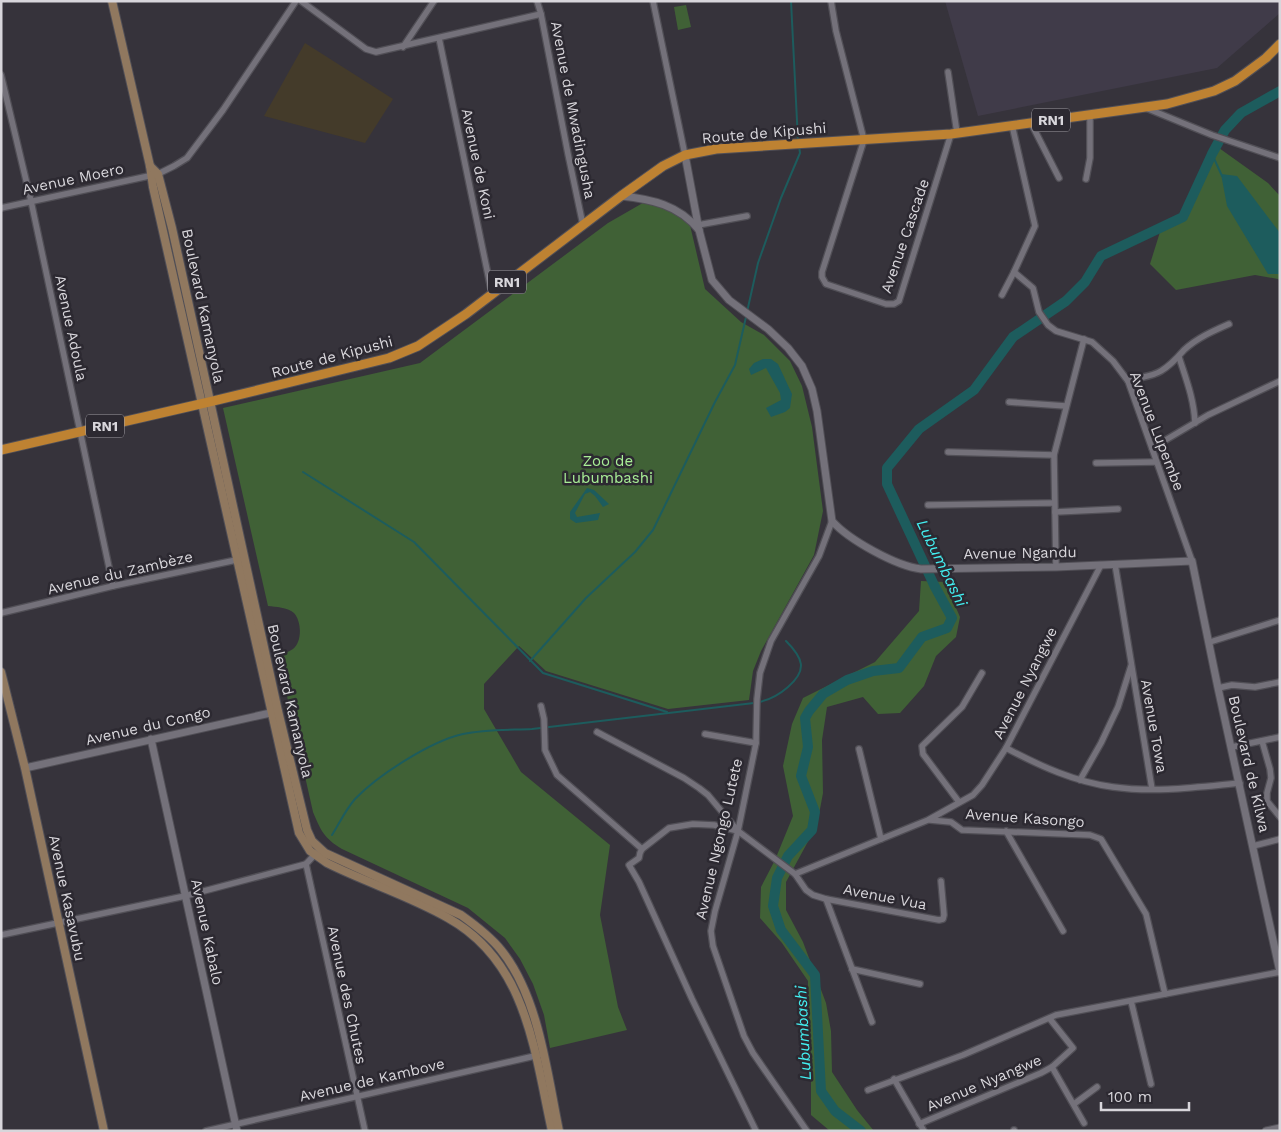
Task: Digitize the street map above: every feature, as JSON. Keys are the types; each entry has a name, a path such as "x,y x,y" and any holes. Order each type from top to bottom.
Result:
{"highway":[{"name":"Route de Kipushi","path":"205,403 394,356 418,346 492,294 621,196 663,166 685,155 716,149 954,134 1146,107 1194,98 1226,86 1258,65 1280,44"},
{"name":"RN1","path":"1,450 205,403"}],"main road":[{"path":"112,1 150,166 154,174"},
{"name":"Boulevard Kamanyola","path":"154,174 274,712 309,836 317,852 331,856 461,915 490,939 508,959 525,989 552,1131"},
{"name":"Avenue Kasavubu","path":"1,672 104,1131"},
{"name":"Boulevard Kamanyola","path":"539,1055 559,1131"}],"street":[{"name":"Avenue Moero","path":"1,208 154,174 174,166 187,158 223,110 296,1"},
{"path":"301,1 371,52 382,52 542,14"},
{"path":"404,47 434,1"},
{"name":"Avenue de Mwadingusha","path":"537,1 542,14 583,225"},
{"path":"653,1 685,155"},
{"path":"831,1 836,31 864,140"},
{"name":"Avenue de Koni","path":"439,38 492,294"},
{"path":"948,72 954,134"},
{"name":"Avenue Adoula","path":"1,75 31,201 113,586"},
{"path":"1146,107 1212,135 1280,158"},
{"path":"1086,179 1090,158 1090,116"},
{"path":"1030,123 1059,178"},
{"path":"1002,295 1034,230 1035,223 1012,125"},
{"name":"Avenue Cascade","path":"864,140 822,277 826,284 830,286 890,304 897,303 900,299 954,134"},
{"name":"Avenue Ngongo Lutete","path":"685,155 708,273 721,293 768,329 788,348 802,366 812,390 818,411 832,521 819,556 771,641 760,673 756,698 756,743 738,831 715,911 712,931 713,946 744,1036 753,1053 807,1131"},
{"path":"621,196 651,200 667,206 698,227 747,216"},
{"name":"Avenue Lupembe","path":"1014,272 1034,288 1039,312 1046,323 1056,331 1084,339 1100,348 1113,360 1128,381 1152,448 1155,462 1192,561"},
{"path":"1128,381 1153,375 1167,367 1184,350 1206,334 1229,324"},
{"path":"1056,567 1054,454 1084,339"},
{"path":"1179,357 1191,391 1195,423"},
{"path":"1152,448 1208,415 1280,381"},
{"path":"1009,402 1066,406"},
{"path":"948,452 1054,454"},
{"path":"1096,463 1155,462"},
{"path":"928,505 1054,504"},
{"path":"1055,512 1118,509"},
{"name":"Avenue Ngandu","path":"832,521 844,533 860,543 904,565 921,570 936,568 1056,567 1192,561"},
{"name":"Avenue du Zambèze","path":"1,613 113,586 240,559"},
{"name":"Boulevard de Kilwa","path":"1192,561 1280,972"},
{"name":"Avenue Towa","path":"1115,564 1152,789"},
{"name":"Avenue Nyangwe","path":"794,874 928,820 973,795 982,785 1006,748 1101,565"},
{"path":"1210,642 1280,620"},
{"name":"Avenue Towa","path":"1080,780 1101,743 1118,707 1132,666"},
{"path":"959,802 923,754 922,746 962,707 982,673"},
{"path":"1218,688 1232,685 1255,687 1280,682"},
{"path":"540,706 544,719 545,750 557,776 642,849"},
{"name":"Avenue du Congo","path":"24,768 274,712"},
{"path":"597,732 699,788 708,795 738,831"},
{"path":"705,734 756,743"},
{"path":"1232,747 1280,737"},
{"name":"Avenue Kabalo","path":"151,739 236,1127"},
{"path":"1262,741 1271,778 1267,800 1280,816"},
{"path":"1006,748 1039,766 1080,780 1114,788 1183,789 1240,783"},
{"path":"858,749 881,839"},
{"name":"Avenue Kasongo","path":"928,820 951,822 962,830 1090,835 1101,839 1146,914 1165,994"},
{"path":"738,831 708,824 675,826 663,832 642,849 639,858 630,866 756,1131"},
{"name":"Avenue Vua","path":"738,831 794,874 806,890 813,895 826,899 939,920 944,915 941,881"},
{"path":"1006,831 1063,931"},
{"path":"1253,846 1280,840"},
{"path":"1,935 185,896 306,864 317,852"},
{"name":"Avenue des Chutes","path":"306,864 365,1131"},
{"path":"826,899 872,1022"},
{"path":"852,969 920,984"},
{"path":"868,1090 971,1052 1056,1015 1280,972"},
{"path":"1131,1001 1151,1084"},
{"name":"Avenue Nyangwe","path":"919,1124 1052,1068 1073,1048 1050,1019"},
{"name":"Avenue de Kambove","path":"206,1131 236,1127 357,1096 539,1055"},
{"path":"1052,1068 1084,1123"},
{"path":"894,1079 924,1131"},
{"path":"1074,1104 1097,1088"},
{"path":"1266,1131 1280,1128"}],"shaded area":[{"path":"945,1 1280,1 1280,13 1217,68 978,116"},
{"path":"305,43 393,99 365,143 264,116"},
{"path":"1221,174 1237,176 1280,233 1280,274 1268,274 1227,206"},
{"path":"763,359 771,359 778,364 792,394 790,408 771,417 766,408 781,400 780,393 766,368 751,375 749,369 754,363"},
{"path":"587,488 594,490 609,504 603,507 590,492 585,494 575,513 577,517 600,513 598,520 576,523 570,519 570,512"}],"green space":[{"path":"686,5 691,27 678,30 674,7"},
{"path":"1219,148 1268,183 1280,196 1280,281 1255,275 1176,290 1150,264 1160,232 1183,219 1201,178"},
{"name":"Zoo de Lubumbashi","path":"648,200 689,221 705,289 741,322 764,335 790,361 802,386 812,427 823,511 814,555 761,651 753,671 749,700 668,709 546,671 519,646 484,684 484,709 521,772 610,845 600,915 618,1007 627,1030 550,1048 544,1015 533,984 520,959 505,938 468,908 342,849 324,834 318,824 313,812 278,656 296,646 300,626 297,617 291,611 268,606 223,408 420,363 608,223"},
{"path":"921,581 945,582 960,617 956,637 936,656 924,686 900,713 878,714 863,697 827,707 822,740 823,793 817,825 786,882 786,910 803,942 826,1003 831,1031 832,1072 857,1110 874,1131 830,1131 811,1115 811,1077 807,1021 808,981 782,943 760,918 761,887 775,860 793,816 783,766 792,724 803,698 875,662 919,611"}],"waterway":[{"path":"791,1 798,141"},
{"name":"Lubumbashi","path":"861,1131 835,1111 821,1091 815,975 781,930 773,906 777,878 788,856 812,830 815,812 801,776 808,747 805,718 809,711 823,694 847,680 873,671 899,668 922,637 947,628 952,618 934,585 887,484 887,468 919,429 974,390 1013,337 1066,301 1085,282 1101,256 1183,217 1225,130 1241,113 1280,91"},
{"path":"747,312 758,263 781,198 800,153 799,146"},
{"path":"1212,154 1222,176"},
{"path":"530,661 586,598 635,552 653,530 735,365 746,317"},
{"path":"303,472 414,542 543,673 667,712"},
{"path":"759,702 782,692 799,675 801,664 796,653 786,641"},
{"path":"332,835 355,799 377,780 421,751 450,738 480,731 532,729 754,703"}]}
